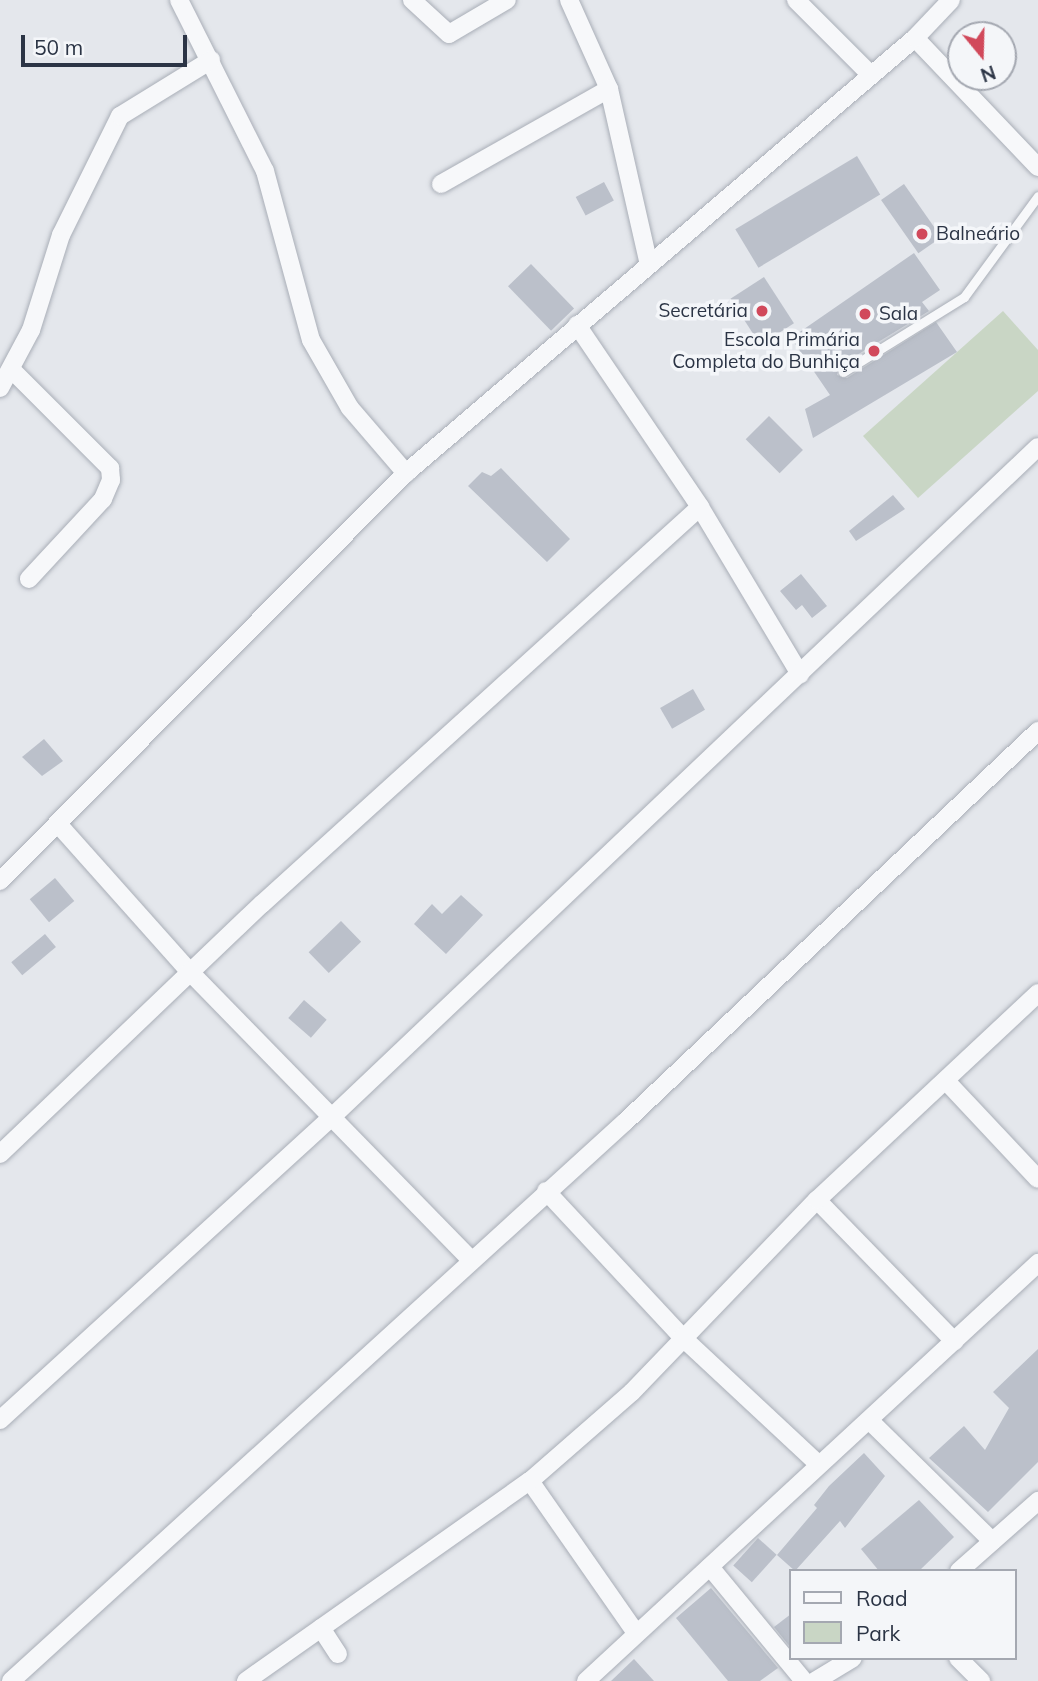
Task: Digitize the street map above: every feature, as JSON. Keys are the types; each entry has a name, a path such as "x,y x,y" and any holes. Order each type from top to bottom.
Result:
{"street":[{"path":"179,0 265,171 311,340 351,408 406,473"},
{"path":"412,0 449,34 507,0"},
{"path":"569,0 609,89 648,261"},
{"path":"796,0 871,75"},
{"path":"0,881 406,473 648,261 915,38 951,0"},
{"path":"915,38 1038,167"},
{"path":"0,388 32,330 61,235 120,116 211,60"},
{"path":"441,184 609,89"},
{"path":"577,325 700,507 800,674"},
{"path":"12,370 110,468 111,480 103,499 29,579"},
{"path":"0,1420 334,1115 1038,447"},
{"path":"0,1154 190,972 700,507"},
{"path":"11,1681 547,1191 1038,731"},
{"path":"58,824 190,972 334,1115 471,1260"},
{"path":"246,1681 530,1481 632,1392 682,1337 817,1200 1038,993"},
{"path":"946,1081 1038,1179"},
{"path":"547,1191 682,1337 818,1464"},
{"path":"817,1200 954,1341"},
{"path":"586,1681 818,1464 871,1422 1038,1263"},
{"path":"871,1422 992,1541"},
{"path":"530,1481 636,1633"},
{"path":"961,1569 1038,1501"},
{"path":"710,1567 804,1681"},
{"path":"321,1628 338,1654"},
{"path":"816,1681 850,1660"},
{"path":"960,1660 981,1681"}],"lane":[{"path":"843,372 964,298 1038,196"}],"green space":[{"path":"1003,311 1038,350 1038,391 918,498 863,436"}],"building":[{"path":"857,156 880,195 758,268 735,229"},
{"path":"604,182 614,201 586,216 576,197"},
{"path":"904,184 941,237 918,253 881,200"},
{"path":"914,253 940,290 922,302 929,311 839,366 837,375 847,378 936,322 957,352 813,438 805,409 830,395 791,338"},
{"path":"531,264 574,309 551,331 508,286"},
{"name":"Secretária","path":"764,277 794,323 760,345 730,299"},
{"path":"769,416 803,450 780,473 746,439"},
{"path":"501,468 570,539 547,562 468,486 482,472 491,476"},
{"path":"893,495 905,509 856,541 849,531"},
{"path":"801,574 827,606 812,618 802,605 796,610 780,591"},
{"path":"693,689 705,710 672,729 660,708"},
{"path":"44,739 63,761 42,776 22,757"},
{"path":"55,878 74,901 49,922 30,899"},
{"path":"461,895 483,915 446,954 414,924 432,904 442,914"},
{"path":"341,921 361,942 329,973 309,952"},
{"path":"45,934 56,947 22,975 11,962"},
{"path":"304,1000 327,1020 311,1038 288,1018"},
{"path":"1038,1349 1038,1462 988,1512 929,1458 964,1426 985,1450 1009,1408 993,1392"},
{"path":"864,1453 885,1476 845,1528 840,1521 797,1569 793,1569 777,1555 817,1508 814,1505 829,1486"},
{"path":"919,1500 954,1537 921,1569 877,1569 861,1549"},
{"path":"758,1538 777,1555 752,1582 733,1565"},
{"path":"711,1588 778,1668 760,1681 728,1681 676,1618"},
{"path":"790,1615 790,1647 774,1627"},
{"path":"634,1659 654,1681 611,1681"}],"place":[{"name":"Balneário","path":"922,234"},
{"name":"Secretária","path":"762,311"},
{"name":"Sala","path":"865,314"},
{"name":"Escola Primária Completa do Bunhiça","path":"874,351"}]}
